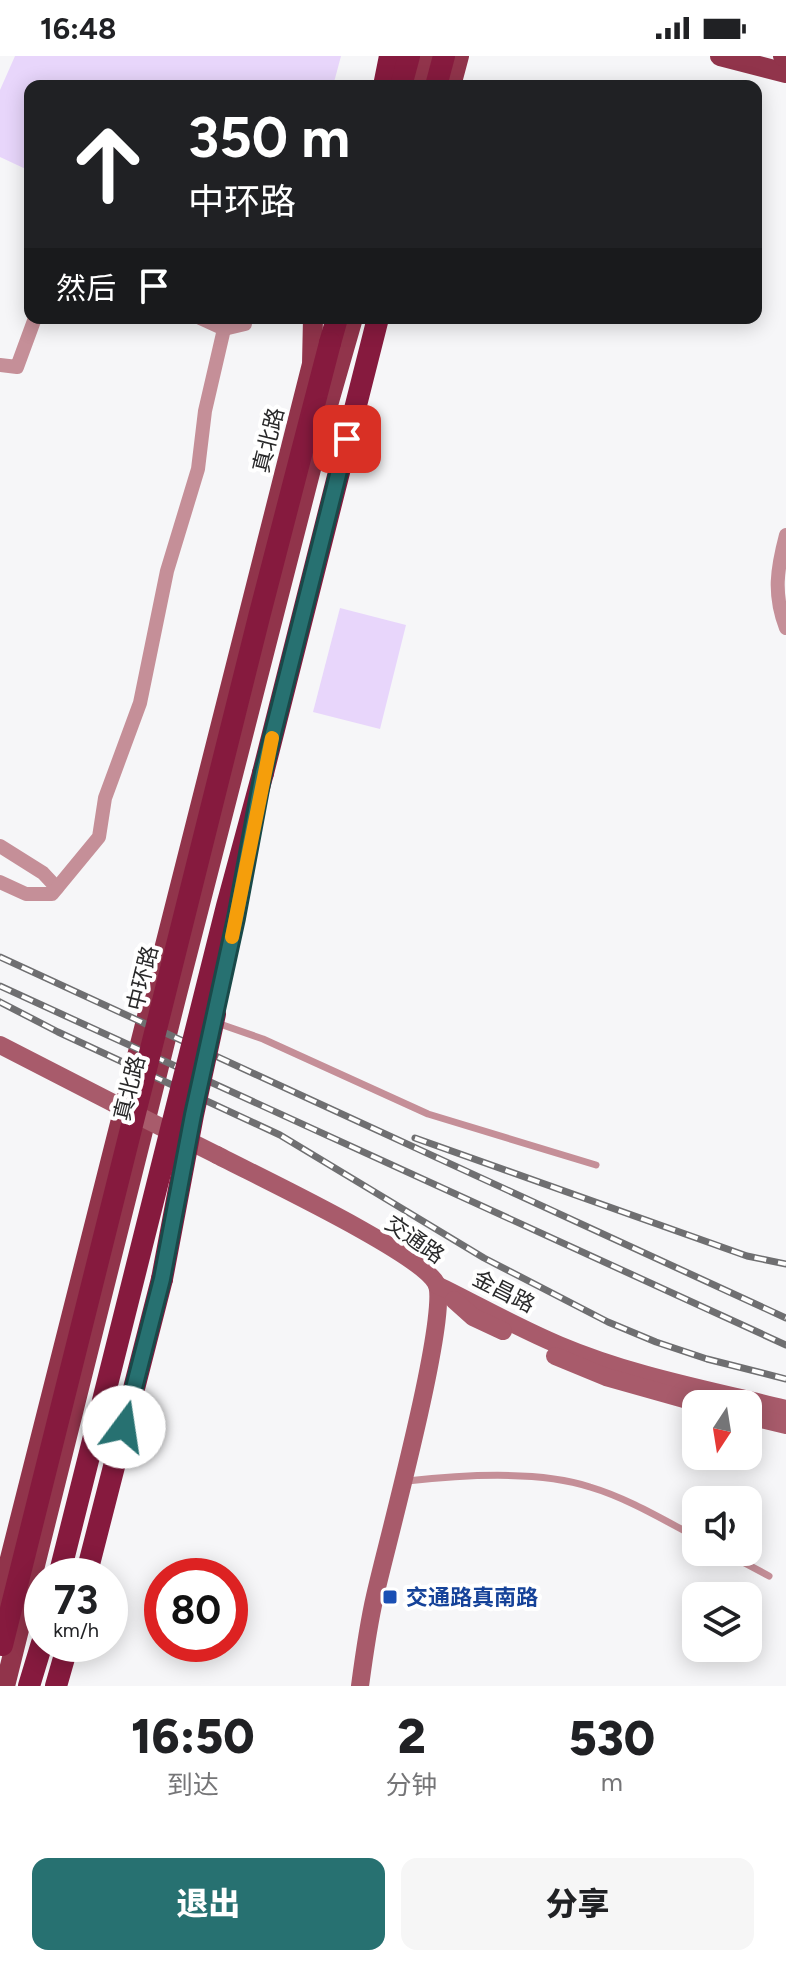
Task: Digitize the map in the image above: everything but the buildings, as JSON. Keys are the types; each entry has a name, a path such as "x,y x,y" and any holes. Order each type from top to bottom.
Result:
{"highway":[{"path":"387,80 388,56"},
{"path":"403,80 409,56"},
{"path":"438,80 444,56"},
{"name":"中环路","path":"1,1648 335,324"},
{"path":"64,1558 376,324"},
{"path":"91,1558 162,1279 263,773"},
{"path":"29,1686 36,1662"}],"main road":[{"path":"378,80 388,56"},
{"path":"389,80 398,56"},
{"path":"421,80 428,56"},
{"path":"453,80 459,56"},
{"path":"720,56 786,73"},
{"name":"真北路","path":"312,364 313,324"},
{"name":"真北路","path":"0,1598 152,988 323,324"},
{"name":"真北路","path":"5,1686 174,1007 322,426 351,324"},
{"name":"交通路","path":"0,1045 359,1230 427,1272 437,1285 440,1303 404,1481 370,1618 360,1686"},
{"name":"金昌路","path":"437,1285 473,1317 553,1356 606,1377 682,1398"},
{"name":"金昌路","path":"437,1285 560,1346 673,1382 786,1409"},
{"path":"762,1419 786,1425"}],"street":[{"path":"0,365 17,367 33,324"},
{"path":"213,324 224,329 245,324"},
{"path":"0,882 26,894 52,894 99,837 105,798 140,703 167,571 198,469 205,411 224,329"},
{"path":"786,535 776,586 778,608 786,628"},
{"path":"0,846 43,873 57,888"}],"lane":[{"path":"174,1007 263,1039 428,1114 596,1165"},
{"path":"404,1481 447,1477 548,1478 591,1487 682,1530"},
{"path":"750,1566 769,1576"}],"railway":[{"path":"0,957 786,1318"},
{"path":"0,986 786,1345"},
{"path":"0,1002 280,1135 484,1258 608,1322 707,1359 786,1379"},
{"path":"415,1138 747,1256 786,1264"}],"slow traffic":[{"path":"232,937 272,738"}],"place":[{"name":"交通路真南路","path":"390,1597"}],"route":[{"path":"124,1427 162,1279 263,773 347,439"}]}
